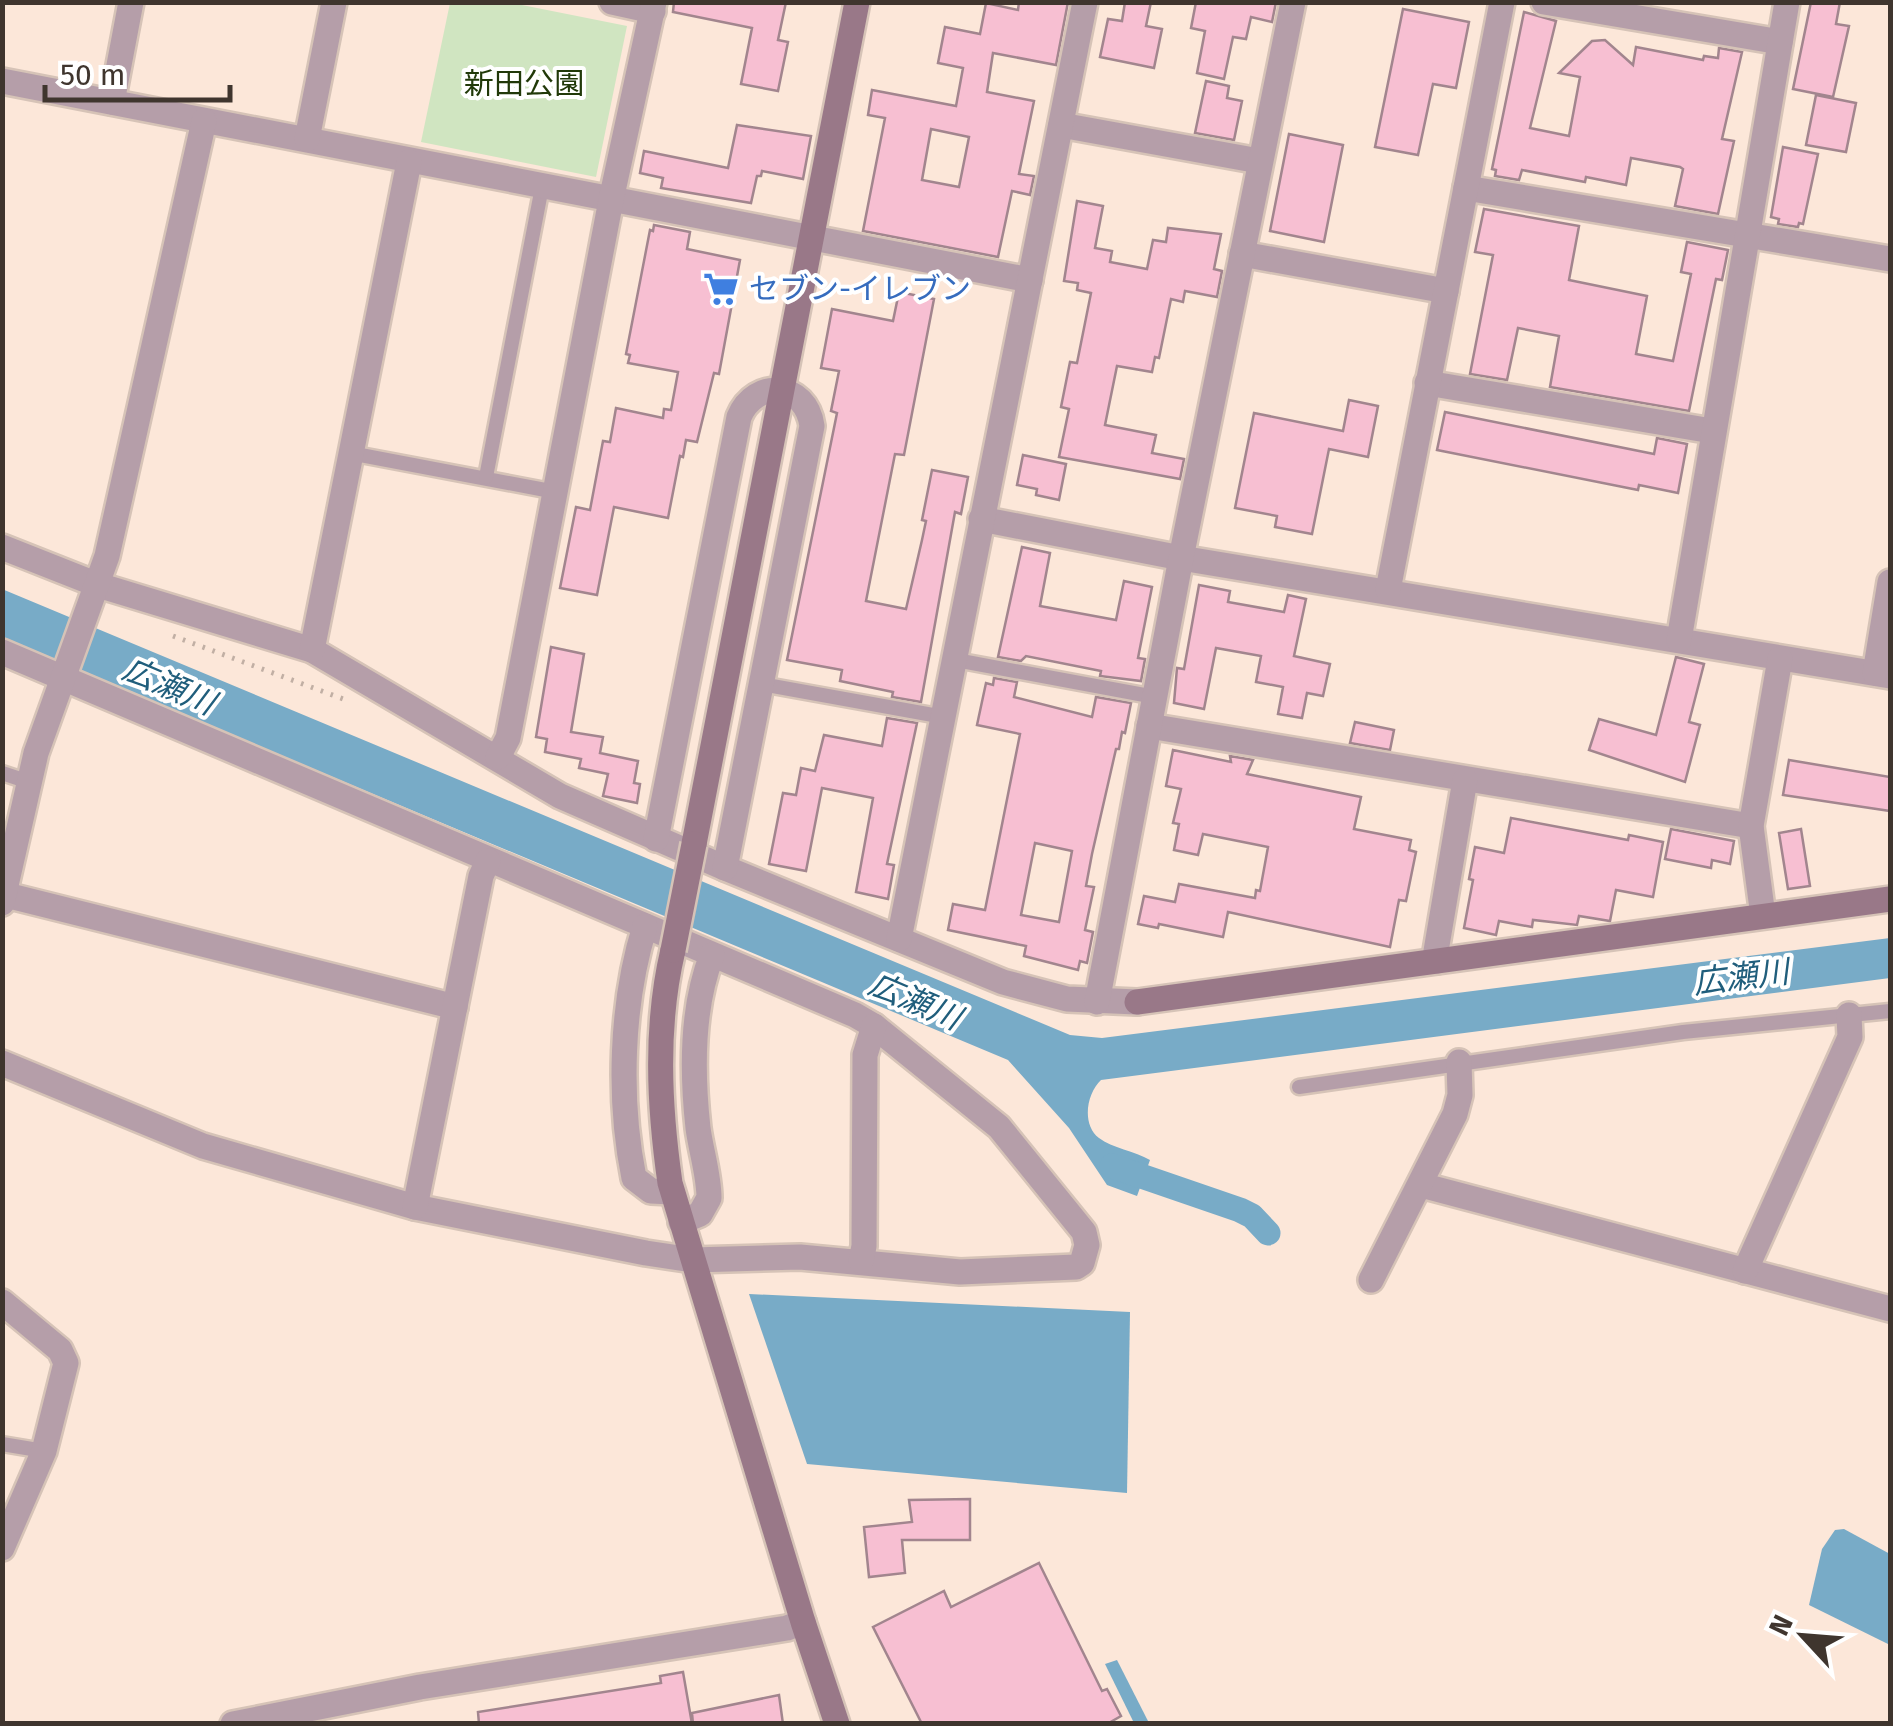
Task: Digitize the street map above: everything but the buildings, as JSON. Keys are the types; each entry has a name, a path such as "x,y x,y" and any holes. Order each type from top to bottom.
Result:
{"street":[{"path":"112,102 131,2"},
{"path":"308,139 334,2"},
{"path":"498,758 508,738 612,200 654,7 612,2"},
{"path":"837,1724 802,1622 672,1192 662,1119 660,1049 672,950 857,2"},
{"path":"900,939 1084,2"},
{"path":"1097,1002 1293,2"},
{"path":"1388,590 1502,2"},
{"path":"1544,2 1780,42"},
{"path":"1679,640 1787,2"},
{"path":"2,81 1030,280"},
{"path":"204,121 107,556 29,782 3,897 455,1007"},
{"path":"1061,126 1259,161"},
{"path":"312,650 409,162"},
{"path":"1466,188 1890,259"},
{"path":"1242,254 1446,292"},
{"path":"1428,382 1712,431"},
{"path":"656,839 744,405 757,395 782,391 797,396 810,417 806,459 724,868"},
{"path":"980,520 1181,558 1883,674 1890,582"},
{"path":"2,548 98,585 312,650 560,796 1003,982 1050,995 1097,1002 1137,1002 1890,899"},
{"path":"2,652 64,675 874,1026 999,1127 1084,1232 1087,1245 1082,1263 1076,1267 960,1272 800,1257 693,1260 646,1253 415,1207 202,1146 2,1062"},
{"path":"1763,916 1750,826 1780,659"},
{"path":"1149,726 1750,826"},
{"path":"1437,962 1464,780"},
{"path":"415,1207 481,876 488,861"},
{"path":"645,926 632,986 626,1106 633,1170 639,1183 651,1191 672,1192"},
{"path":"681,1222 707,1208 709,1190 696,1096 696,1034 712,955"},
{"path":"1746,1271 1850,1037 1849,1015"},
{"path":"861,1261 865,1055 874,1026"},
{"path":"1371,1280 1456,1114 1459,1062"},
{"path":"1421,1185 1890,1309"},
{"path":"2,1302 64,1356 66,1364 44,1452 2,1548"},
{"path":"233,1724 420,1687 787,1628 802,1622"}],"lane":[{"path":"486,477 542,187"},
{"path":"350,453 556,492"},
{"path":"956,660 1155,697"},
{"path":"761,684 944,717"},
{"path":"2,773 29,782"},
{"path":"1300,1087 1683,1032 1890,1011"},
{"path":"2,1444 44,1452"}],"path":[{"path":"162,632 360,706"}],"green space":[{"name":"新田公園","path":"450,3 512,3 627,26 596,177 421,142"}],"water":[{"name":"広瀬川","path":"2,589 1070,1035 1102,1038 1890,938 1890,978 1101,1080 1089,1100 1090,1125 1104,1141 1150,1160 1137,1196 1107,1185 1069,1128 1008,1060 3,639"},
{"path":"749,1294 1130,1312 1127,1493 807,1464"},
{"path":"1844,1529 1890,1554 1890,1645 1809,1605 1822,1549 1835,1530"},
{"path":"1117,1660 1149,1723 1134,1723 1105,1664"}],"waterway":[{"path":"1112,1166 1240,1210 1268,1233"}],"place":[{"name":"セブン-イレブン","path":"721,289"}]}
